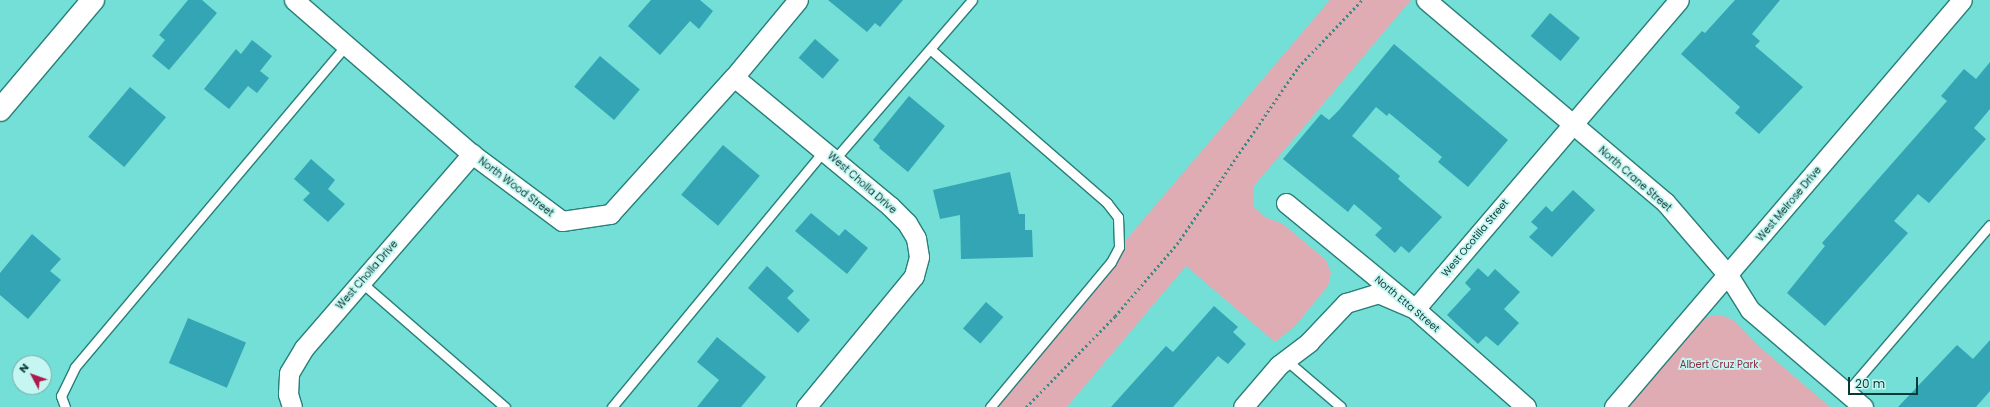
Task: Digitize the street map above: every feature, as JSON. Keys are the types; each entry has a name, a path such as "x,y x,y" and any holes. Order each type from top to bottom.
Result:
{"main road":[{"path":"0,110 93,0"}],"street":[{"name":"North Wood Street","path":"294,0 472,154 562,221 610,214 734,77 798,0"},
{"name":"North Crane Street","path":"1427,0 1571,125 1665,202 1728,275 1750,310 1863,407"},
{"name":"West Ocotilla Street","path":"1415,310 1679,0"},
{"name":"West Melrose Drive","path":"1614,407 1962,0"},
{"name":"West Cholla Drive","path":"734,77 890,206 907,223 916,238 919,257 914,276 806,407"},
{"name":"West Cholla Drive","path":"292,407 288,394 289,373 304,348 472,154"},
{"name":"North Etta Street","path":"1286,202 1415,310 1526,407"},
{"path":"1243,407 1286,360 1309,342 1346,304 1378,293 1415,310"}],"lane":[{"path":"612,407 829,155 930,49 972,0"},
{"path":"65,407 61,396 75,368 346,45"},
{"path":"930,49 1107,203 1118,217 1119,247 1111,262 990,407"},
{"path":"1846,393 1990,225"},
{"path":"361,282 505,407"},
{"path":"1286,360 1340,407"}],"path":[{"path":"1026,407 1115,316 1177,244 1298,67 1362,0"}],"green space":[{"path":"1330,0 1411,0 1253,187 1253,206 1265,217 1283,224 1326,260 1331,273 1328,286 1295,326 1275,342 1186,266 1067,407 984,407"},
{"name":"Albert Cruz Park","path":"1712,315 1724,316 1735,321 1754,342 1830,407 1627,407 1703,320"}],"building":[{"path":"188,0 202,0 217,13 169,70 152,56 165,40 159,35"},
{"path":"651,0 700,0 713,11 699,29 690,21 660,55 628,26"},
{"path":"828,0 903,0 880,27 875,23 867,32"},
{"path":"1735,0 1780,0 1752,34 1760,41 1755,46 1803,87 1759,134 1735,113 1740,107 1681,54 1702,31 1705,33"},
{"path":"1550,13 1580,38 1561,61 1531,36"},
{"path":"815,39 839,60 823,79 799,58"},
{"path":"252,40 272,56 260,71 269,78 257,93 248,86 229,109 204,89 236,49 241,54"},
{"path":"1394,44 1508,140 1468,187 1438,162 1442,157 1389,113 1387,116 1376,107 1352,136 1400,176 1398,179 1442,217 1409,253 1401,246 1395,253 1375,235 1382,228 1354,204 1348,212 1283,159 1321,114 1329,120 1339,110"},
{"path":"600,56 640,89 614,120 574,87"},
{"path":"1990,62 1990,109 1974,128 1986,139 1929,203 1918,194 1894,221 1908,233 1825,326 1787,293 1825,246 1822,243 1947,101 1941,96 1964,69 1976,79"},
{"path":"130,87 166,117 124,167 88,137"},
{"path":"909,96 945,126 908,172 879,148 880,146 873,140"},
{"path":"723,145 760,176 718,226 681,195"},
{"path":"311,159 335,180 328,189 345,204 328,222 303,200 310,193 294,179"},
{"path":"1010,172 1019,214 1025,214 1025,230 1032,230 1033,257 961,259 960,215 940,219 933,190"},
{"path":"1573,190 1595,210 1552,257 1529,237 1538,228 1531,222 1546,206 1552,212"},
{"path":"811,213 839,236 845,229 868,248 847,274 795,231"},
{"path":"32,234 61,259 50,271 61,280 28,319 0,295 0,273"},
{"path":"767,266 794,291 787,298 810,320 798,333 748,288"},
{"path":"1478,268 1488,277 1495,269 1520,292 1504,309 1519,323 1498,346 1486,336 1478,344 1447,315 1471,289 1465,283"},
{"path":"986,302 1003,317 980,344 963,328"},
{"path":"1214,306 1238,327 1233,332 1246,344 1228,364 1218,356 1173,407 1111,407 1166,346 1173,352"},
{"path":"188,318 246,343 227,388 169,363"},
{"path":"717,337 766,377 741,407 697,407 719,380 697,362"},
{"path":"1990,340 1990,391 1976,407 1898,407 1957,345 1973,359"}]}
